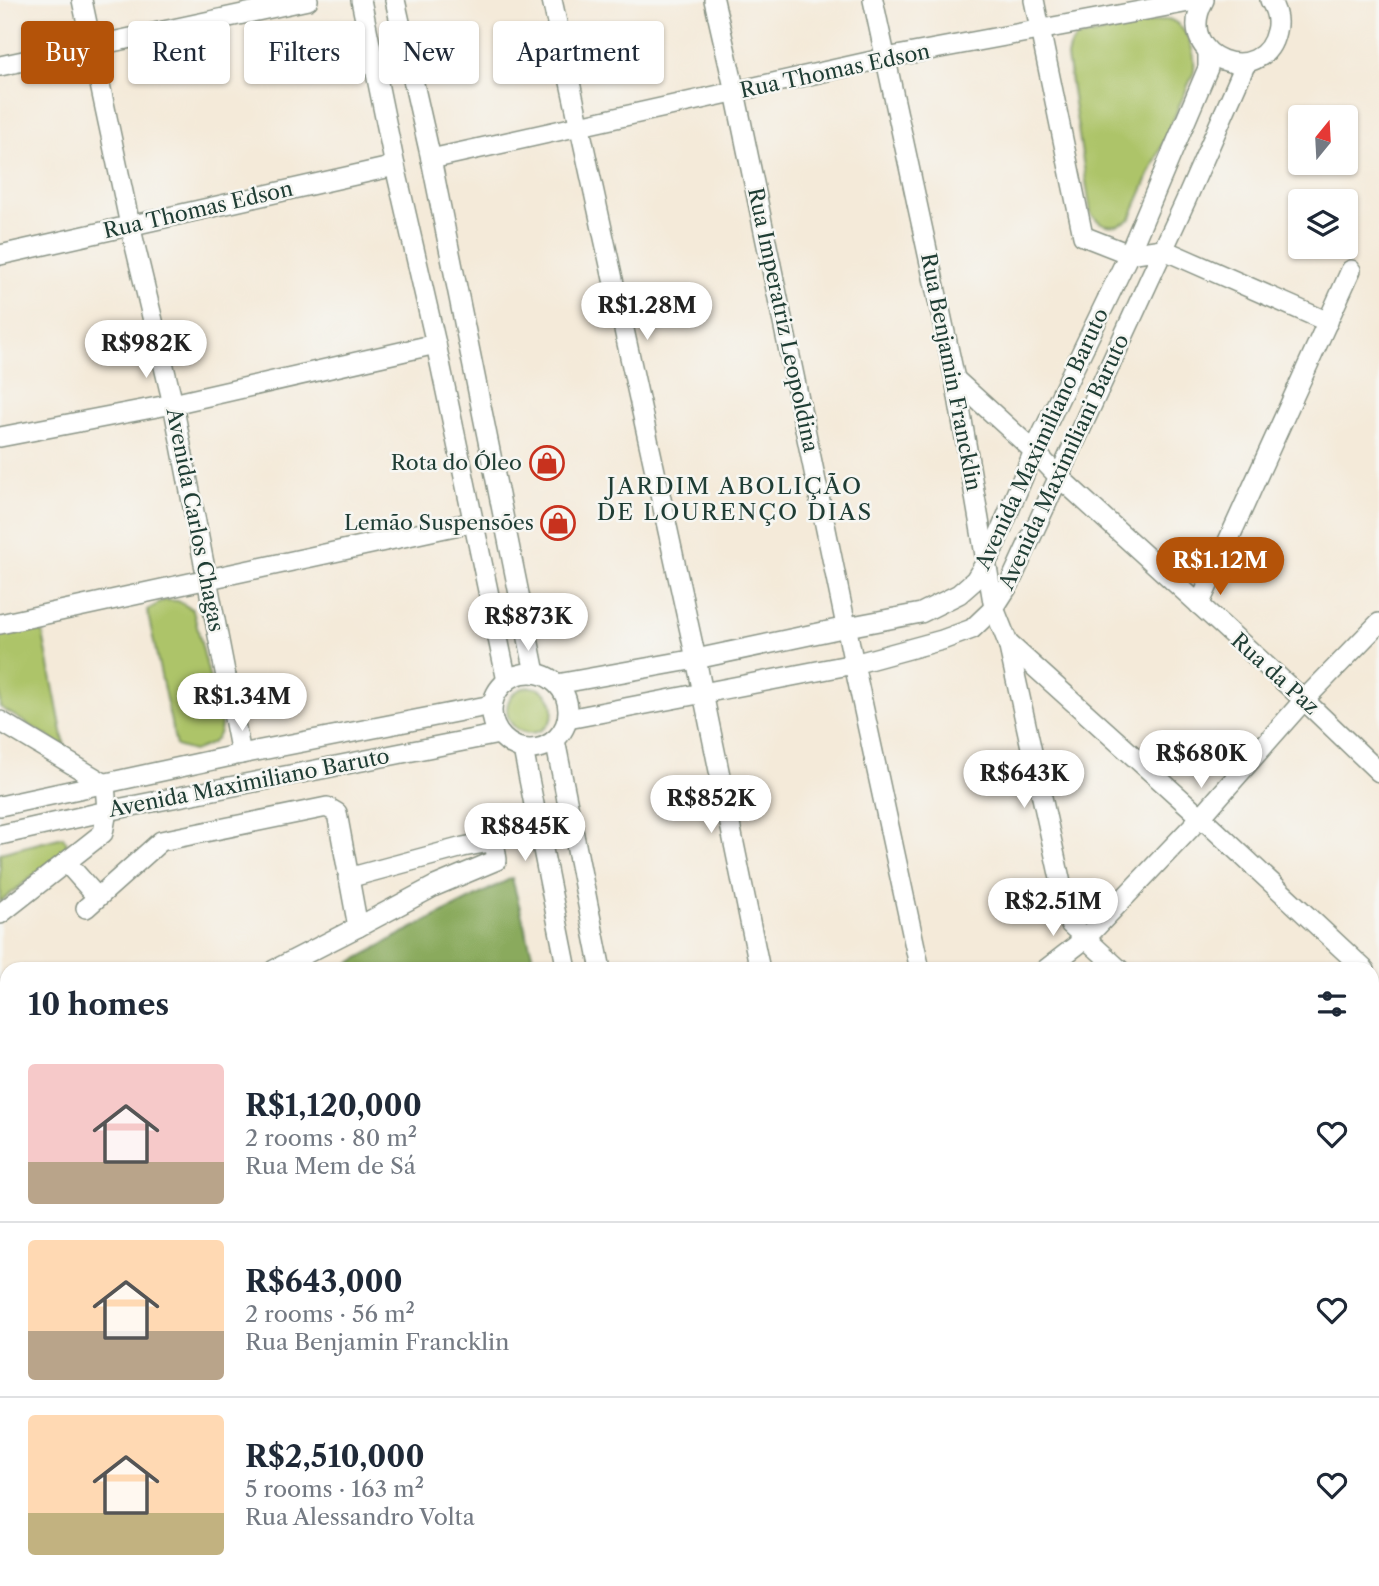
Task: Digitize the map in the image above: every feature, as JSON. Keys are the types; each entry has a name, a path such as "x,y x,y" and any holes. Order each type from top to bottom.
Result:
{"street":[{"name":"Avenida Carlos Chagas","path":"82,0 87,21"},
{"path":"114,41 308,0"},
{"path":"361,0 507,681"},
{"path":"395,0 431,159 535,673"},
{"path":"552,0 696,659 758,962"},
{"name":"Rua Imperatriz Leopoldina","path":"714,0 918,962"},
{"name":"Rua Benjamin Francklin","path":"873,0 954,379 994,608 1008,643 1070,924 1111,962"},
{"path":"1034,0 1083,236 1129,254 1163,249 1328,323"},
{"path":"1202,0 1196,20 1201,42 1219,60 1232,64 1246,63 1269,49 1278,24 1275,4"},
{"name":"Rua Thomas Edson","path":"431,159 886,58 1202,0"},
{"name":"Avenida Maximiliano Baruto","path":"557,684 921,613 959,594 975,580 991,554 1034,451 1129,254 1208,68 1208,51"},
{"path":"0,66 21,61"},
{"name":"Avenida Maximiliani Baruto","path":"568,719 854,664 972,629 994,608 1010,583 1246,63"},
{"name":"Avenida Carlos Chagas","path":"100,84 130,225 173,404 241,754"},
{"name":"Rua Thomas Edson","path":"0,255 395,166"},
{"path":"1199,605 1351,271"},
{"path":"0,437 173,404 436,344"},
{"name":"Rua da Paz","path":"954,379 1379,772"},
{"path":"0,624 474,522"},
{"path":"1055,962 1085,939 1201,817 1304,700 1379,623"},
{"path":"1008,643 1356,962"},
{"path":"535,673 547,677 563,691 569,709 568,719 555,740 540,748 523,749 506,741 499,734 494,725 492,705 500,688 507,681 520,674 535,673"},
{"name":"Avenida Maximiliano Baruto","path":"0,807 241,754 492,705"},
{"path":"0,721 105,784 107,811 103,833 0,914"},
{"name":"Avenida Maximiliano Baruto","path":"0,835 107,811 499,734"},
{"path":"555,740 598,962"},
{"path":"523,749 565,962"},
{"path":"66,862 92,903 160,841 327,807 337,813 358,927"},
{"path":"290,962 435,886 497,860 494,841 348,878"},
{"path":"463,847 471,871"},
{"path":"427,858 435,886"}],"green space":[{"path":"1168,19 1186,33 1194,57 1194,72 1130,219 1114,226 1104,224 1091,214 1067,57 1069,48 1076,38"},
{"path":"165,600 178,601 193,610 221,724 216,739 193,751 176,746 147,610"},
{"path":"37,628 43,634 65,747 0,707 0,634"},
{"path":"530,687 546,694 553,710 546,726 530,733 514,726 507,710 514,694"},
{"path":"63,837 67,843 66,850 0,902 0,853"},
{"path":"512,878 534,962 352,962"}],"place":[{"name":"Rota do Óleo","path":"547,463"},
{"name":"Lemão Suspensões","path":"558,523"}],"district":[{"name":"JARDIM ABOLIÇÃO DE LOURENÇO DIAS","path":"735,499"}]}
